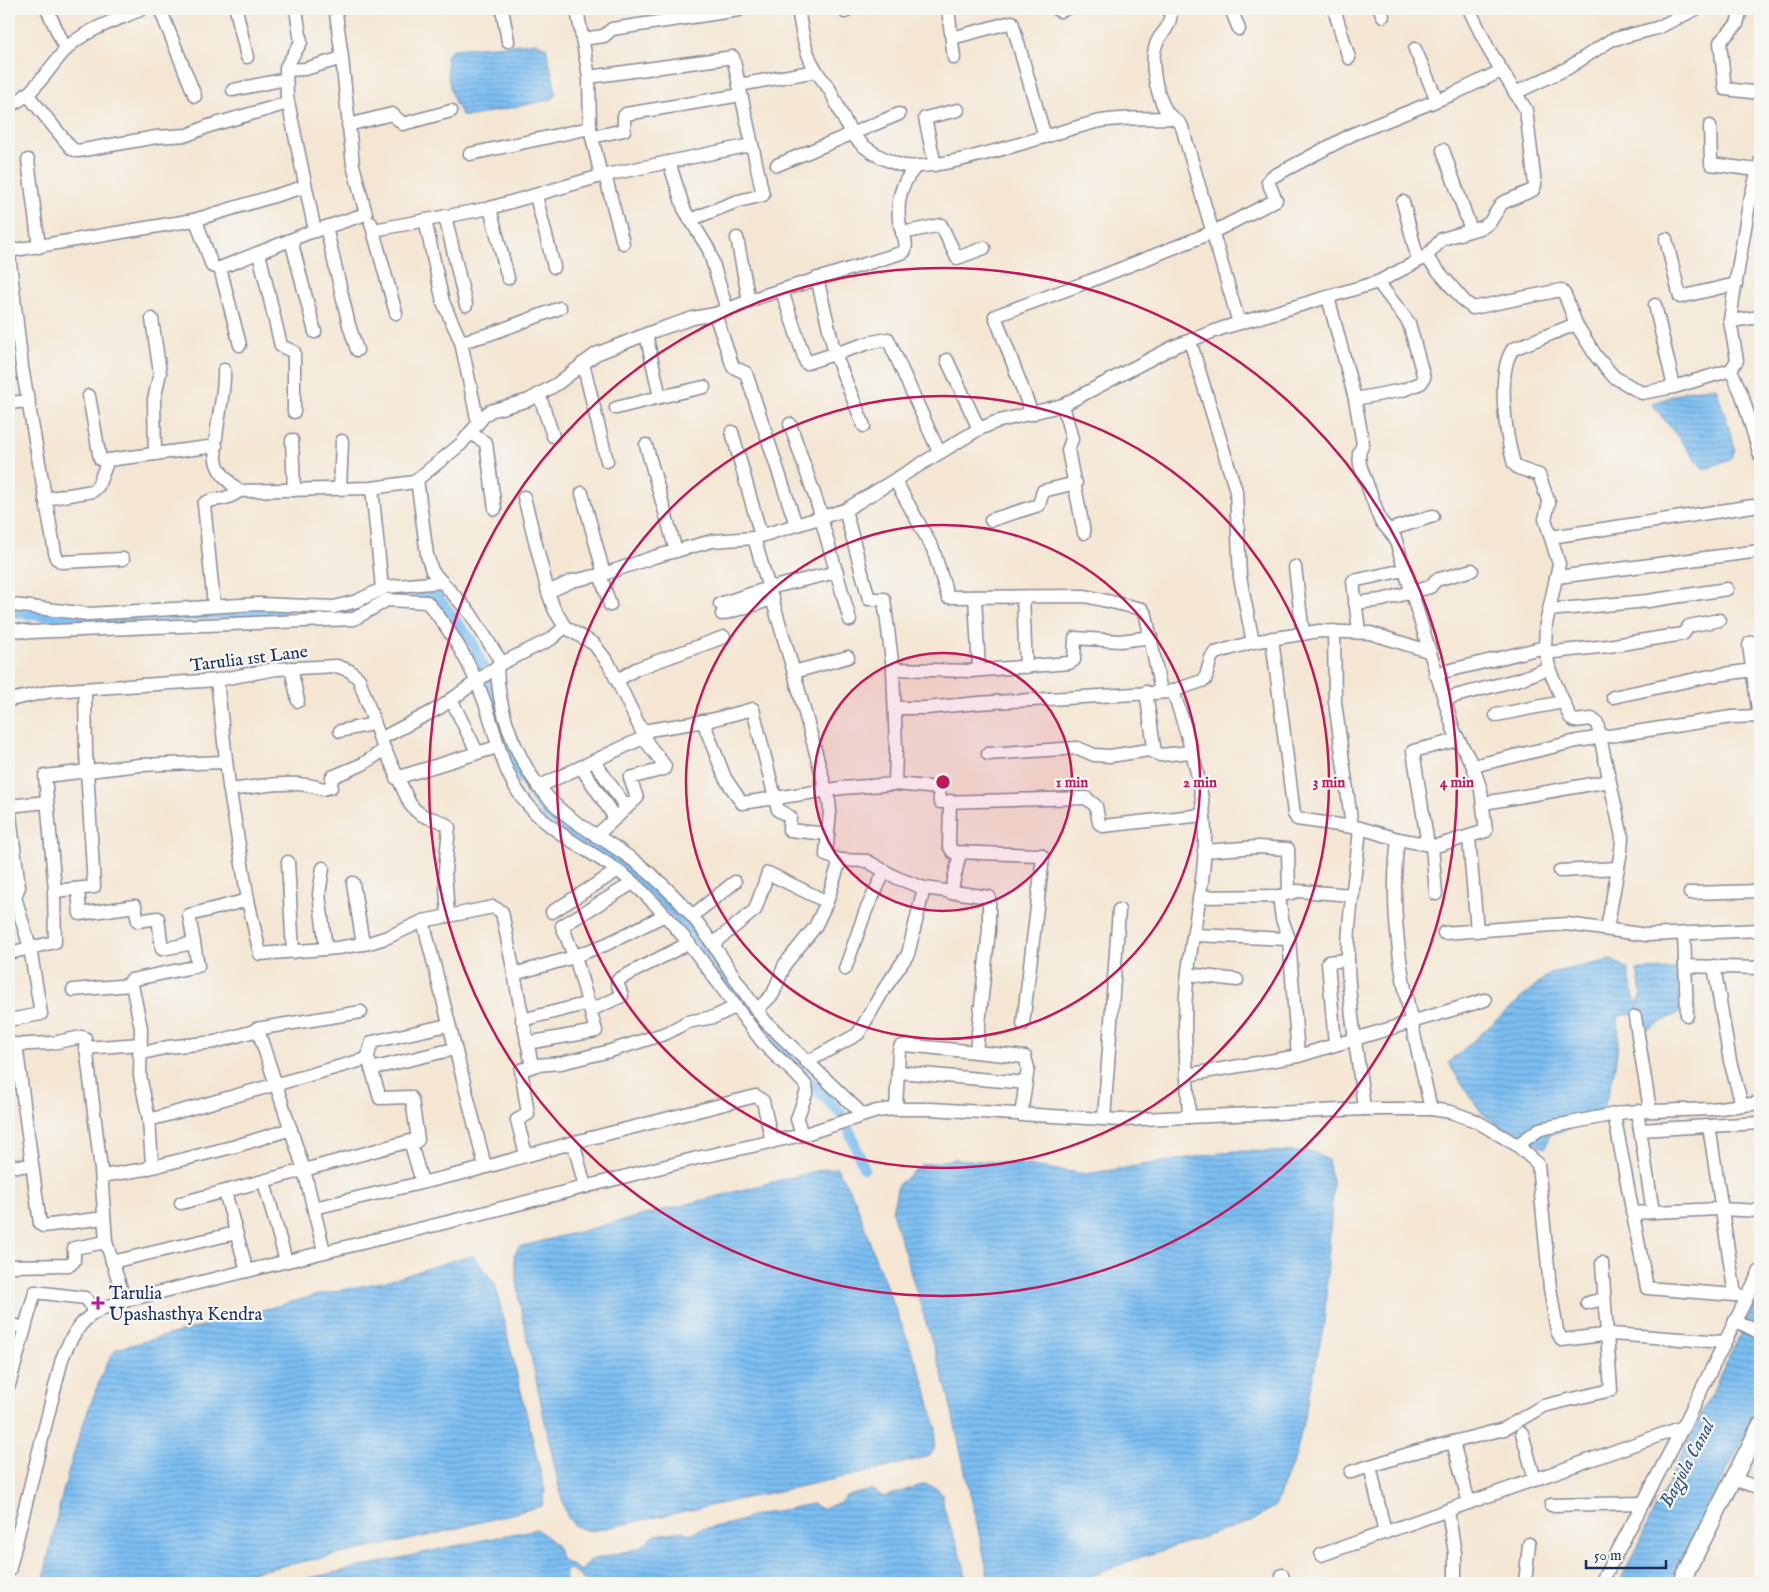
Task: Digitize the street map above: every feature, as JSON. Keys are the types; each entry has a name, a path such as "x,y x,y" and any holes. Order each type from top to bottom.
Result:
{"street":[{"path":"47,9 66,50"},
{"path":"9,106 17,103 50,72 66,50 82,37 142,9"},
{"path":"160,9 195,96"},
{"path":"236,9 247,57"},
{"path":"502,9 508,41"},
{"path":"577,9 589,77 591,133 624,243"},
{"path":"798,9 805,46 816,71 831,92 850,134 862,146 898,165 915,168 935,165 1097,122 1171,118 1179,121 1239,323"},
{"path":"948,9 954,58"},
{"path":"1056,9 1060,11 1066,9"},
{"path":"1171,118 1157,88 1154,65 1157,41 1167,27 1172,9"},
{"path":"1231,9 1239,29"},
{"path":"1334,9 1349,58"},
{"path":"548,592 572,580 602,574 712,541 757,537 845,510 979,429 996,422 1064,405 1132,367 1190,341 1239,323 1378,282 1422,259 1442,239 1483,227 1490,222 1502,203 1534,188 1526,110 1501,71 1469,9"},
{"path":"1515,93 1576,64 1612,40 1657,28 1696,9"},
{"path":"1741,9 1737,24 1720,42 1725,88 1760,93"},
{"path":"582,39 604,36 612,29 668,14 739,10"},
{"path":"301,11 301,42 286,74 288,103 304,187 320,229 357,350"},
{"path":"336,13 353,165 366,214 374,230 396,313"},
{"path":"952,38 1012,22 1045,136"},
{"path":"1415,49 1436,100"},
{"path":"589,77 733,57 763,195 741,200 690,220"},
{"path":"233,90 342,58"},
{"path":"470,154 591,133 624,130 624,116 626,114 740,90 816,71"},
{"path":"1032,414 995,316 1213,232 1276,200 1268,182 1270,178 1353,134 1501,71"},
{"path":"26,94 72,149 78,151 156,138 187,135 209,126 288,103"},
{"path":"935,165 925,118 958,110"},
{"path":"348,124 392,114 403,124 451,111"},
{"path":"777,165 899,114"},
{"path":"1403,202 1422,259 1468,306 1473,308 1561,290 1565,295 1576,324 1596,356 1614,377 1642,393 1674,387 1731,370 1738,360 1730,321 1759,166 1712,164 1710,126"},
{"path":"374,230 490,208 603,176 751,145"},
{"path":"1443,150 1471,230"},
{"path":"28,160 39,247"},
{"path":"669,162 678,196 690,220 709,250 733,367 746,373 796,524"},
{"path":"224,370 225,388 215,440 217,464 229,482 239,490 372,488 414,482 461,444 490,411 529,400 596,354 693,318 721,312 817,278 904,252 906,247 898,220 900,199 904,179 915,168"},
{"path":"123,559 59,561 45,499 9,253 194,220 304,187"},
{"path":"536,196 554,268"},
{"path":"490,208 508,278"},
{"path":"194,220 197,223 212,266 220,268 320,229 366,214"},
{"path":"445,216 466,305"},
{"path":"425,220 443,302 461,342 474,428 486,443 495,509"},
{"path":"902,233 941,224 957,258 984,248"},
{"path":"736,238 749,301"},
{"path":"1666,239 1680,297 1736,284"},
{"path":"291,240 315,332"},
{"path":"259,253 281,346 294,352 294,412"},
{"path":"220,268 240,345"},
{"path":"817,278 835,354 864,426"},
{"path":"1355,400 1403,390 1421,383 1424,378 1409,323 1378,282"},
{"path":"782,290 804,361 808,363 872,342 888,339 939,452"},
{"path":"1272,638 1296,817 1300,820 1356,827 1398,839 1430,845 1445,845 1486,831 1484,803 1473,766 1458,740 1435,674 1395,538 1380,520 1358,459 1363,446 1355,400 1328,297"},
{"path":"1655,305 1674,387"},
{"path":"461,342 490,334 560,308"},
{"path":"1730,321 1760,317"},
{"path":"152,319 160,373 154,400 155,454"},
{"path":"1576,324 1513,349 1508,356 1503,407 1513,461 1518,468 1541,477 1548,501 1545,519 1558,559 1557,577 1549,610 1545,650 1549,668 1563,702 1574,721 1595,720 1622,837 1607,929"},
{"path":"646,334 660,397"},
{"path":"1190,341 1236,491 1240,577 1253,642"},
{"path":"947,360 979,429"},
{"path":"583,363 607,461"},
{"path":"1731,370 1745,403 1760,456"},
{"path":"616,408 704,387"},
{"path":"539,394 552,436"},
{"path":"89,396 100,459 106,462"},
{"path":"9,403 29,400"},
{"path":"1064,405 1072,439 1068,450 1076,483 1084,533"},
{"path":"790,424 822,517 850,620"},
{"path":"732,432 771,593 826,791 830,811 826,855 840,860 868,861 924,888 950,893 988,896 990,900 976,1052"},
{"path":"292,440 294,490"},
{"path":"340,488 342,441"},
{"path":"646,445 676,551"},
{"path":"45,499 93,490 98,486 108,460 216,446"},
{"path":"417,479 427,555 432,571 470,613 498,666 498,691 513,737 538,787 563,812 637,862 678,900 714,943 757,1010 862,1115"},
{"path":"895,480 933,549 948,597 1085,596 1142,609 1146,615 1167,692 1191,752 1203,815 1204,851 1188,974 1185,1028 1189,1117"},
{"path":"991,520 1039,506 1042,491 1076,483"},
{"path":"372,488 382,588"},
{"path":"214,606 204,504 208,500 231,497 239,490"},
{"path":"582,493 610,605"},
{"path":"524,497 554,609 565,627 599,648 618,680 644,734 665,767 630,778 638,796 596,836"},
{"path":"1551,537 1754,506"},
{"path":"845,510 869,599 884,599 893,669 895,784"},
{"path":"1389,530 1433,516"},
{"path":"1557,577 1760,551"},
{"path":"1295,568 1303,634"},
{"path":"1359,632 1354,581 1404,570"},
{"path":"1355,603 1382,600 1432,586 1436,580 1472,570"},
{"path":"721,609 837,572"},
{"path":"13,605 88,614 214,606 282,604 334,607 357,601 382,588 442,582"},
{"path":"1549,610 1648,601 1727,589"},
{"path":"975,597 979,670"},
{"path":"1023,597 1026,667"},
{"path":"9,629 30,632 354,619 387,600 427,602 448,627 478,681 505,768 529,807 550,827 633,883 665,915 689,943 768,1049 806,1086 807,1091 798,1119 802,1135"},
{"path":"1435,674 1545,650 1663,638 1683,634 1689,626 1719,620"},
{"path":"230,790 272,785 312,785 323,790 331,787 332,777 363,764 382,745 413,723 451,700 498,666 551,639 565,627"},
{"path":"894,708 926,708 978,703 1167,692 1205,680 1211,658 1215,653 1253,642 1303,634 1334,631 1377,634 1428,651"},
{"path":"1334,631 1335,702 1356,827 1348,960 1364,1109"},
{"path":"618,680 636,669 724,637"},
{"path":"893,669 979,670 1073,662 1075,638 1120,641 1151,637"},
{"path":"1473,766 1600,737 1732,717 1760,716 1756,675 1749,646 1750,643 1760,641"},
{"path":"794,672 848,657"},
{"name":"Tarulia 1st Lane","path":"9,700 52,691 217,680 291,668 337,666 350,671 359,679 373,724 396,778 416,813 449,826 445,881 448,916"},
{"path":"291,668 298,701"},
{"path":"1444,699 1520,680 1549,668"},
{"path":"1613,697 1710,676 1756,675"},
{"path":"217,680 225,762 248,900 260,954 363,944 388,937 423,921 493,907 502,912 532,1066"},
{"path":"55,890 91,888 94,886 87,772 86,689"},
{"path":"1146,692 1155,753"},
{"path":"451,700 477,752"},
{"path":"1496,716 1563,702"},
{"path":"538,787 594,761 644,734 754,709 778,810 790,817 789,830 828,834"},
{"path":"704,721 725,778 742,803 775,797 895,784 937,787 940,789 939,801 1083,797 1096,806 1099,823 1103,826 1203,815"},
{"path":"340,731 373,724"},
{"path":"1436,894 1430,845 1413,751 1458,740"},
{"path":"396,778 497,747"},
{"path":"988,754 1078,748 1094,755 1110,756 1151,750 1160,755 1191,752"},
{"path":"594,761 626,807"},
{"path":"9,953 56,941 55,890 45,776 140,765 225,762"},
{"path":"581,767 615,818"},
{"path":"1484,803 1610,781"},
{"path":"950,801 949,846 953,852 1041,855 1043,857 1023,1024"},
{"path":"9,1020 41,1014 30,948 14,911 15,897 19,889 13,877 9,807 47,802"},
{"path":"1469,838 1477,931"},
{"path":"1398,839 1394,873 1395,935 1431,1110"},
{"path":"1204,851 1258,846 1288,849 1282,919 1289,939 1298,1056"},
{"path":"950,893 960,853"},
{"path":"757,1010 776,990 785,964 815,927 826,902 840,860"},
{"path":"288,862 294,952"},
{"path":"323,868 320,894 326,949"},
{"path":"1560,871 1618,868"},
{"path":"845,969 866,912 885,870"},
{"path":"552,912 617,871"},
{"path":"714,943 755,910 768,873 826,902"},
{"path":"692,916 735,882"},
{"path":"527,1044 594,1032 597,1028 562,926 633,883"},
{"path":"353,884 363,944"},
{"path":"807,1062 858,1034 883,991 908,954 924,888"},
{"path":"78,889 80,914 135,906 138,921 158,918 162,949 194,943"},
{"path":"1199,897 1284,895 1298,891 1353,895"},
{"path":"1690,893 1760,891"},
{"path":"149,1168 152,1164 149,1120 142,1090 140,1019 131,985 134,978 198,966 189,915 248,900"},
{"path":"1104,1119 1119,910"},
{"path":"514,974 574,958 665,915"},
{"path":"423,921 485,1166"},
{"path":"1444,933 1567,924 1632,932 1641,935 1760,930"},
{"path":"1684,934 1687,1015"},
{"path":"1194,935 1289,939"},
{"path":"522,1020 590,1006 622,996 617,982 619,979 689,943"},
{"path":"1335,1045 1328,962 1348,960"},
{"path":"1685,966 1760,968"},
{"path":"1714,966 1730,1061 1742,1105"},
{"path":"1188,974 1237,980"},
{"path":"73,990 131,985"},
{"path":"1187,1075 1298,1056 1485,1000"},
{"path":"526,1155 517,1120 528,1114 520,1071 532,1066 561,1063 610,1051 667,1033 688,1022 711,1018 735,1007"},
{"path":"85,1048 140,1049 196,1046 216,1042 256,1029 361,1012"},
{"path":"1635,1016 1643,1111 1640,1130 1653,1212"},
{"path":"412,1144 418,1138 411,1098 380,1098 369,1064 372,1042 448,1025"},
{"path":"256,1029 260,1032 304,1170 324,1252"},
{"path":"104,1218 41,1225 12,1045 52,1043 84,1038 102,1176 106,1242 125,1301"},
{"path":"896,1109 899,1051 904,1045 1025,1057 1028,1068 1021,1115"},
{"path":"149,1120 276,1084 369,1064 454,1049"},
{"path":"898,1072 1026,1083"},
{"path":"314,1208 472,1171 526,1155 756,1096 763,1101 772,1142"},
{"path":"1517,1145 1540,1129 1614,1114 1643,1111 1711,1109 1760,1103"},
{"path":"9,1571 62,1359 77,1327 93,1313 125,1301 585,1188 696,1158 802,1135 862,1115 896,1109 931,1109 1104,1119 1364,1109 1431,1110 1462,1115 1517,1145 1533,1158 1540,1169 1547,1267 1559,1337 1562,1340 1568,1341 1607,1334 1724,1342"},
{"path":"1614,1114 1646,1286 1649,1289 1741,1296"},
{"path":"1640,1130 1760,1123"},
{"path":"1709,1126 1722,1209 1741,1296"},
{"path":"102,1176 149,1168 236,1146 291,1129"},
{"path":"181,1203 264,1182 408,1141 412,1144 422,1182"},
{"path":"575,1148 585,1188"},
{"path":"9,1166 32,1166"},
{"path":"264,1182 286,1261"},
{"path":"225,1192 247,1271"},
{"path":"1632,1213 1722,1209 1760,1211"},
{"path":"112,1262 236,1233"},
{"path":"9,1266 70,1265 74,1262 74,1248 106,1242"},
{"path":"1350,1472 1453,1442 1504,1430 1543,1406 1611,1390 1602,1263"},
{"path":"1601,1583 1683,1427 1735,1320 1741,1296 1760,1271"},
{"path":"9,1384 12,1362 37,1291 85,1298 90,1303 93,1313"},
{"path":"1587,1303 1604,1300"},
{"path":"1735,1320 1754,1330"},
{"path":"9,1324 25,1328"},
{"path":"1321,1555 1683,1427"},
{"path":"1522,1433 1535,1480"},
{"path":"1680,1583 1733,1479 1758,1435"},
{"path":"1453,1442 1469,1503"},
{"path":"1370,1466 1385,1533"},
{"path":"1733,1479 1760,1488"},
{"path":"1551,1504 1643,1503"},
{"path":"1448,1511 1455,1553 1455,1583"},
{"path":"1525,1583 1529,1544"}],"water":[{"path":"537,43 546,47 556,93 553,99 472,116 463,116 452,95 449,79 446,55 452,49"},
{"path":"1716,387 1735,448 1732,458 1704,470 1652,404 1685,391"},
{"path":"1611,960 1627,968 1636,1005 1642,995 1637,970 1677,969 1680,1012 1643,1032 1635,1013 1618,1016 1618,1043 1615,1068 1600,1118 1550,1135 1545,1148 1514,1137 1482,1113 1448,1063 1550,973"},
{"path":"1233,1151 1313,1152 1328,1160 1333,1186 1324,1325 1296,1455 1275,1506 1250,1522 1129,1561 1075,1583 990,1583 948,1394 892,1212 898,1185 921,1165 954,1159 1019,1164 1086,1174"},
{"path":"837,1168 856,1202 876,1260 923,1379 936,1428 934,1450 929,1456 877,1470 592,1531 572,1523 566,1513 560,1492 520,1304 514,1255 519,1247 824,1169"},
{"path":"473,1256 495,1284 545,1491 542,1506 427,1536 200,1583 43,1583 74,1451 107,1363 116,1349 318,1295 391,1280 457,1259"},
{"name":"Bagjola Canal","path":"1760,1294 1760,1407 1669,1583 1619,1583"},
{"path":"925,1484 937,1488 942,1495 944,1509 963,1562 967,1583 587,1583 571,1569 564,1571 567,1583 288,1583 537,1529 556,1545 561,1559 581,1571 591,1560 640,1548 655,1535 683,1531 689,1534 744,1520 751,1516 813,1504 821,1509 839,1503 846,1496 872,1490 884,1497"}],"waterway":[{"path":"333,611 357,609 381,596 409,590 436,595 473,643 486,675 506,751 545,813 653,891 694,932 716,962 741,1004 772,1042 841,1114"},
{"path":"9,611 82,621 282,610"},
{"path":"850,1132 864,1168"}],"place":[{"name":"Tarulia Upashasthya Kendra","path":"98,1303"}]}
